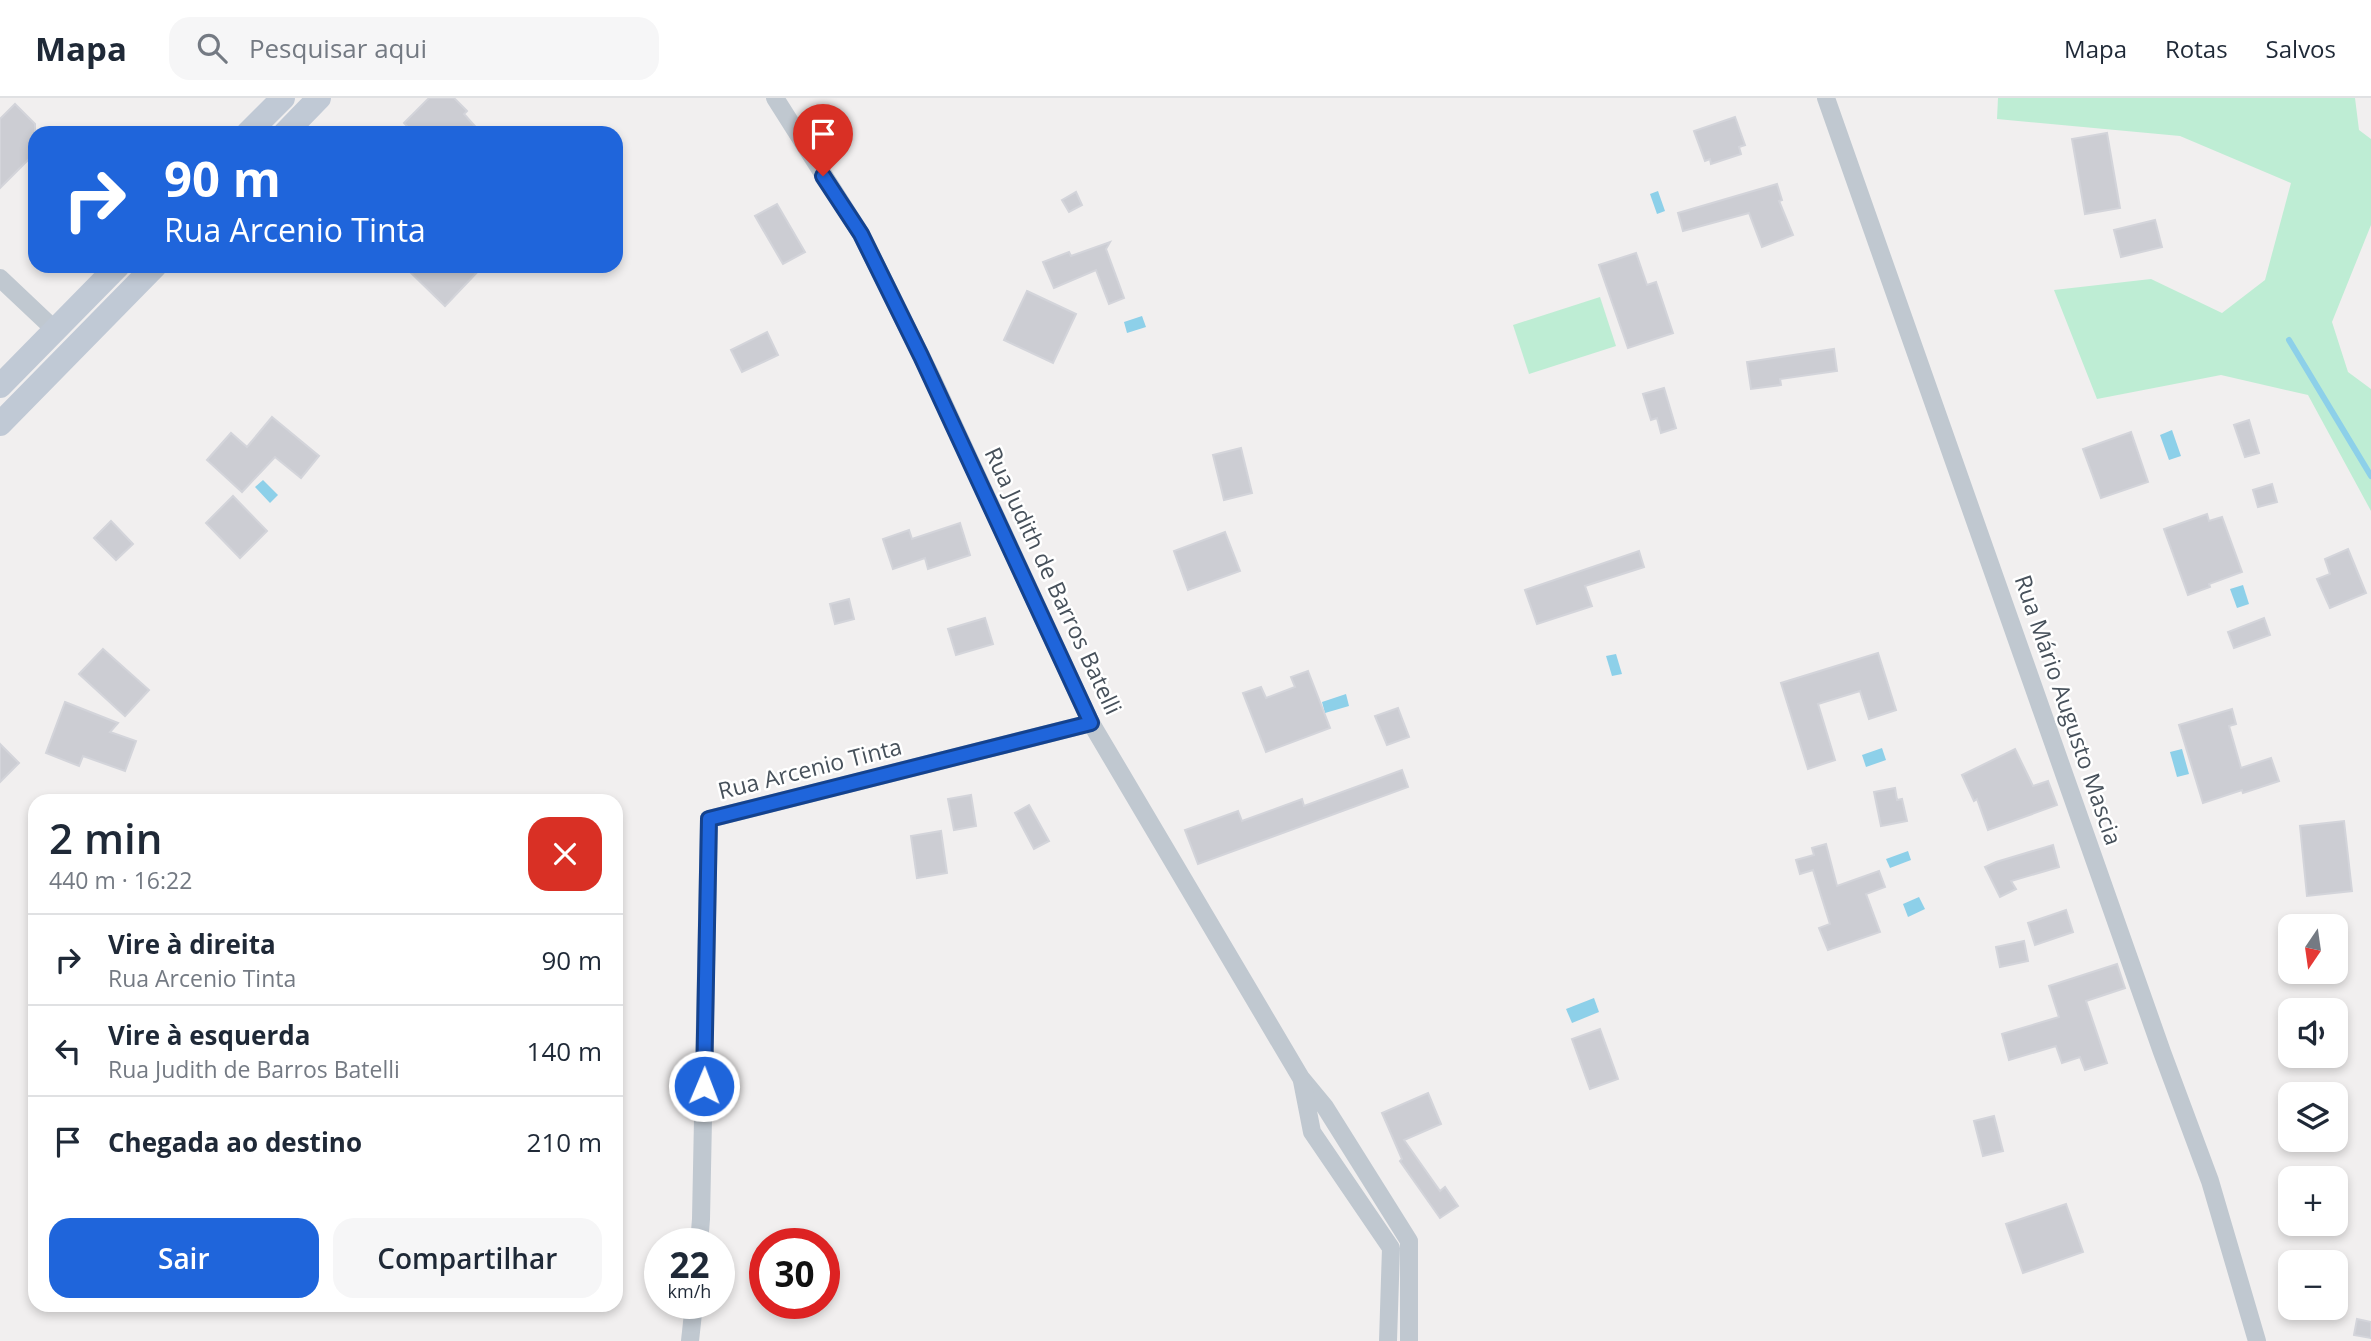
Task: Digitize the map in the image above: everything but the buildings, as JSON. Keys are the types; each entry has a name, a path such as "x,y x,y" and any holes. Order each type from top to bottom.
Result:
{"main road":[{"path":"255,126 283,98"},
{"path":"292,126 319,98"},
{"path":"0,386 111,273"},
{"path":"0,424 148,273"}],"street":[{"name":"Rua Judith de Barros Batelli","path":"775,98 861,234 1091,723 1301,1078 1325,1107 1409,1241 1409,1341"},
{"name":"Rua Mário Augusto Mascia","path":"1826,98 2162,1052 2210,1181 2257,1341"},
{"path":"0,278 55,330"},
{"name":"Rua Arcenio Tinta","path":"701,1228 709,819 1091,723"},
{"name":"Rua Judith de Barros Batelli","path":"1301,1078 1312,1132 1391,1248 1388,1341"},
{"path":"690,1341 692,1319"}],"green space":[{"path":"1998,98 2355,98 2359,130 2371,139 2371,225 2332,322 2348,372 2371,389 2371,511 2308,395 2221,375 2097,399 2054,290 2151,279 2222,313 2265,280 2291,183 2180,136 1997,119"},
{"path":"1600,297 1616,346 1529,374 1513,325"}],"water":[{"path":"1658,191 1665,211 1657,214 1650,194"},
{"path":"1142,316 1146,327 1127,333 1124,322"},
{"path":"2172,430 2181,456 2169,460 2160,435"},
{"path":"263,480 278,495 270,503 255,487"},
{"path":"2243,585 2249,604 2237,608 2230,589"},
{"path":"1616,654 1622,674 1612,676 1606,656"},
{"path":"1346,694 1349,706 1325,713 1322,702"},
{"path":"1882,748 1886,760 1866,767 1862,755"},
{"path":"2182,749 2189,774 2177,777 2170,752"},
{"path":"1908,851 1911,860 1890,868 1886,859"},
{"path":"1919,897 1925,909 1908,917 1903,904"},
{"path":"1594,998 1599,1012 1572,1023 1566,1009"}],"waterway":[{"path":"2289,340 2371,476"}],"route":[{"path":"704,1086 709,819 1091,723 921,356 861,234 823,176"}]}
